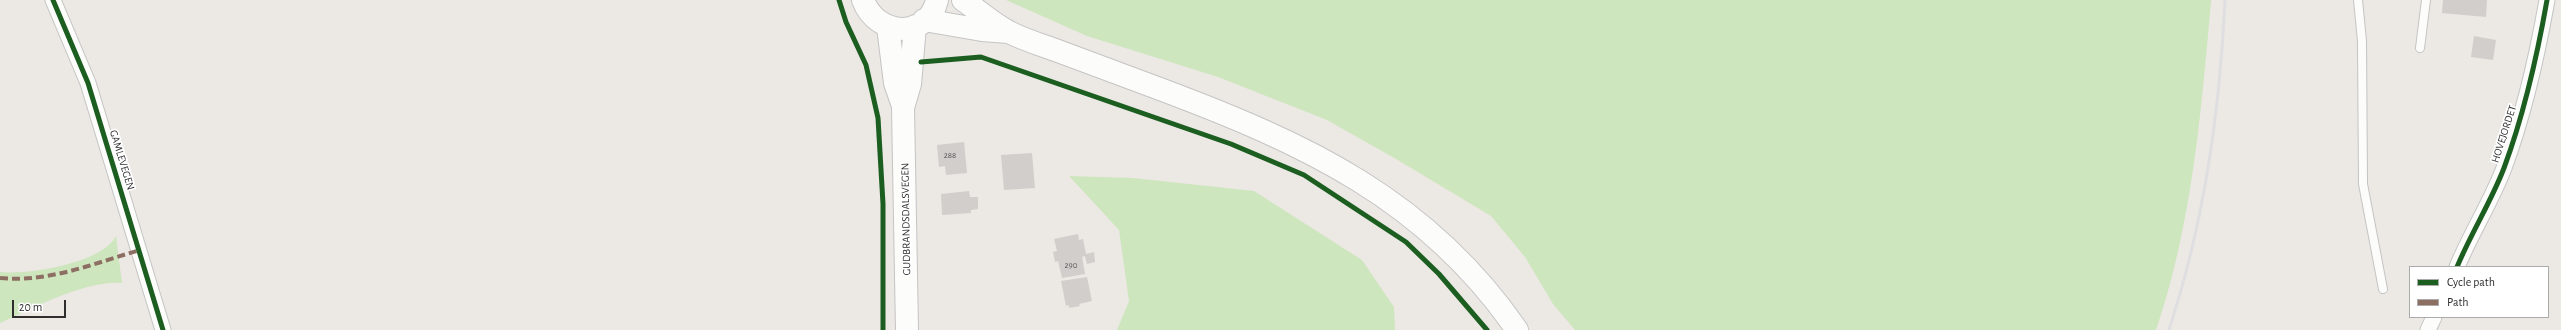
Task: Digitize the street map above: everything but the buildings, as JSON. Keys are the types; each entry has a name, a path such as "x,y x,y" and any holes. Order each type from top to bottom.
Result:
{"main road":[{"path":"863,0 872,17 888,27 901,29 920,23 1008,32"},
{"path":"920,23 930,14 936,0"},
{"path":"963,0 1008,32 1211,108 1286,140 1358,178 1394,202 1451,252 1481,283 1517,330"},
{"name":"GUDBRANDSDALSVEGEN","path":"903,108 910,84 920,23"},
{"name":"GUDBRANDSDALSVEGEN","path":"888,27 895,83 903,108 907,330"}],"street":[{"name":"GAMLEVEGEN","path":"53,0 88,83 163,330"},
{"name":"HOVEJORDET","path":"2457,266 2503,169 2522,112 2535,63 2547,0"},
{"path":"2428,330 2434,318"}],"lane":[{"path":"2358,0 2362,41 2363,184 2383,289"},
{"path":"2420,48 2426,0"}],"green space":[{"path":"1006,0 2211,0 2211,2 2199,127 2187,209 2168,290 2156,330 1575,330 1553,304 1525,257 1491,216 1396,159 1327,120 1218,77 1087,36"},
{"path":"1069,176 1133,178 1254,191 1362,260 1394,307 1395,330 1117,330 1129,301 1119,230"},
{"path":"116,236 122,283 108,283 76,290 0,323 0,272 46,269 81,260 108,245"}],"railway":[{"path":"2169,330 2192,249 2208,167 2219,83 2225,0"}],"marked path":[{"path":"0,278 18,279 54,275 140,250"}],"cycle path":[{"path":"53,0 88,83 163,330"},
{"path":"839,0 846,22 866,65 878,118 883,204 883,330"},
{"path":"2457,266 2499,181 2511,148 2529,85 2547,0"},
{"path":"921,62 981,57 1231,144 1304,175 1406,242 1439,274 1487,330"}]}
